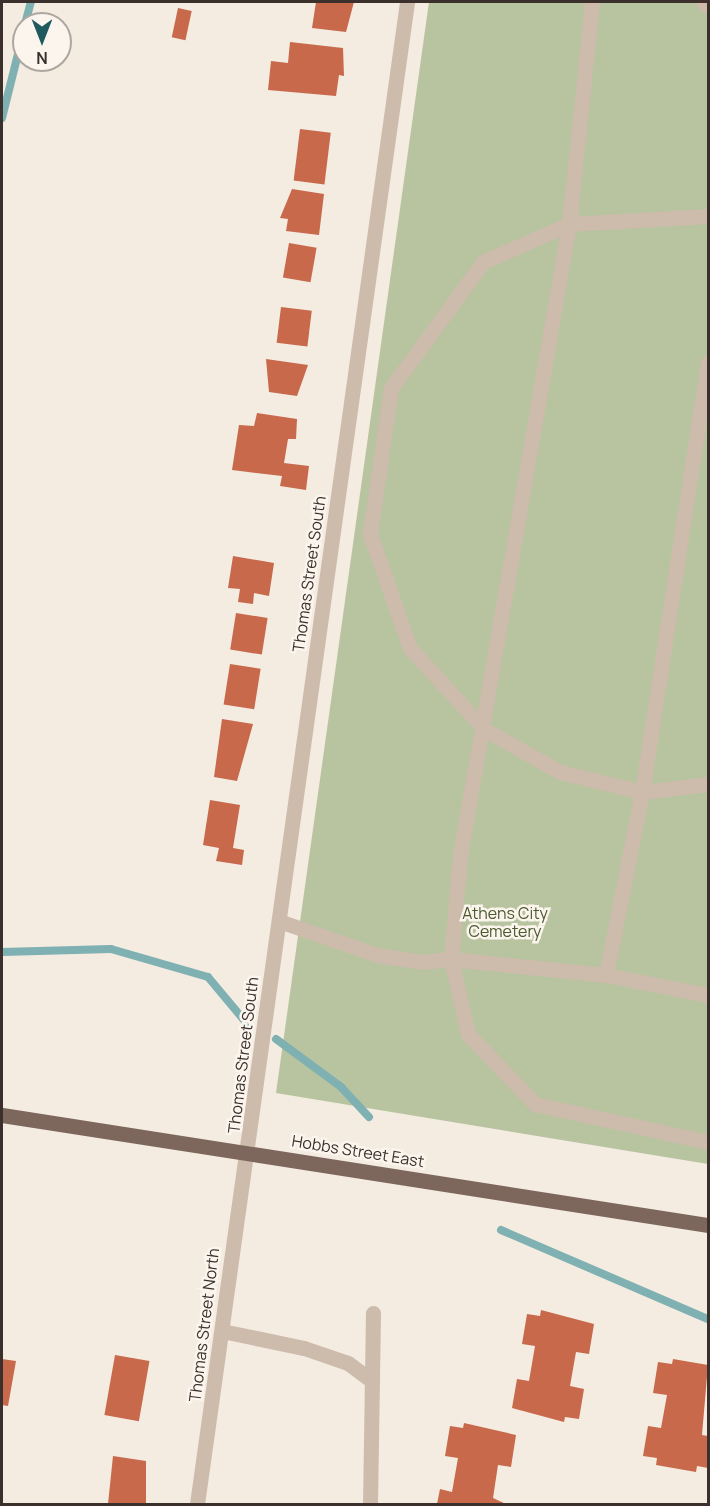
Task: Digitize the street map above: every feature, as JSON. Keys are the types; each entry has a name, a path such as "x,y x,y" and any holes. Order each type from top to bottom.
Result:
{"main road":[{"name":"Hobbs Street East","path":"2,1115 249,1151 708,1225"}],"street":[{"name":"Thomas Street South","path":"249,1151 407,2"},
{"path":"592,2 569,224 484,729 459,855 451,959 468,1035 535,1104 708,1142"},
{"path":"703,2 708,6"},
{"path":"708,216 569,224 483,262 391,388 370,534 410,648 484,729 560,772 642,792 708,784"},
{"path":"606,975 642,792 708,363"},
{"path":"279,921 376,955 451,959 606,975 708,995"},
{"name":"Thomas Street North","path":"197,1504 222,1331 239,1183 249,1151"},
{"path":"370,1504 373,1314"},
{"path":"222,1331 304,1348 348,1363 372,1381"}],"green space":[{"name":"Athens City Cemetery","path":"429,2 708,2 708,1164 276,1093"}],"building":[{"path":"316,2 354,2 346,32 312,28"},
{"path":"178,8 192,11 185,40 172,37"},
{"path":"290,42 343,48 344,76 339,75 336,96 268,90 271,61 288,63"},
{"path":"300,129 331,133 324,184 294,181"},
{"path":"292,189 324,194 319,235 286,231 288,219 280,218"},
{"path":"289,243 317,248 310,282 283,277"},
{"path":"281,307 312,311 307,347 277,343"},
{"path":"266,359 308,365 297,396 269,392"},
{"path":"257,413 297,419 296,439 288,439 284,463 309,466 306,490 280,486 282,476 232,470 239,425 254,426"},
{"path":"233,556 274,563 269,596 254,593 253,604 238,602 240,589 228,588"},
{"path":"236,613 268,618 262,655 230,650"},
{"path":"230,664 261,669 254,709 224,704"},
{"path":"222,719 253,724 237,781 214,777"},
{"path":"210,800 240,805 233,848 244,850 242,865 216,861 219,848 203,845"},
{"path":"541,1310 594,1324 589,1354 576,1352 570,1386 584,1389 579,1419 565,1417 564,1422 512,1408 517,1379 529,1381 535,1346 522,1344 527,1314 540,1316"},
{"path":"115,1355 149,1361 139,1421 104,1415"},
{"path":"2,1359 16,1361 8,1406 2,1405"},
{"path":"673,1359 708,1365 702,1435 708,1436 708,1468 697,1466 696,1472 656,1465 657,1458 643,1456 648,1426 661,1428 667,1395 653,1393 658,1362 672,1364"},
{"path":"464,1423 516,1435 511,1467 498,1465 493,1498 506,1504 437,1504 440,1489 452,1492 458,1458 445,1456 450,1426 463,1428"},
{"path":"113,1456 146,1461 146,1504 108,1504"}],"waterway":[{"path":"28,12 31,2"},
{"path":"2,118 14,72"},
{"path":"2,952 111,949 208,977 249,1026"},
{"path":"276,1039 341,1087 369,1117"},
{"path":"501,1230 708,1319"}]}
